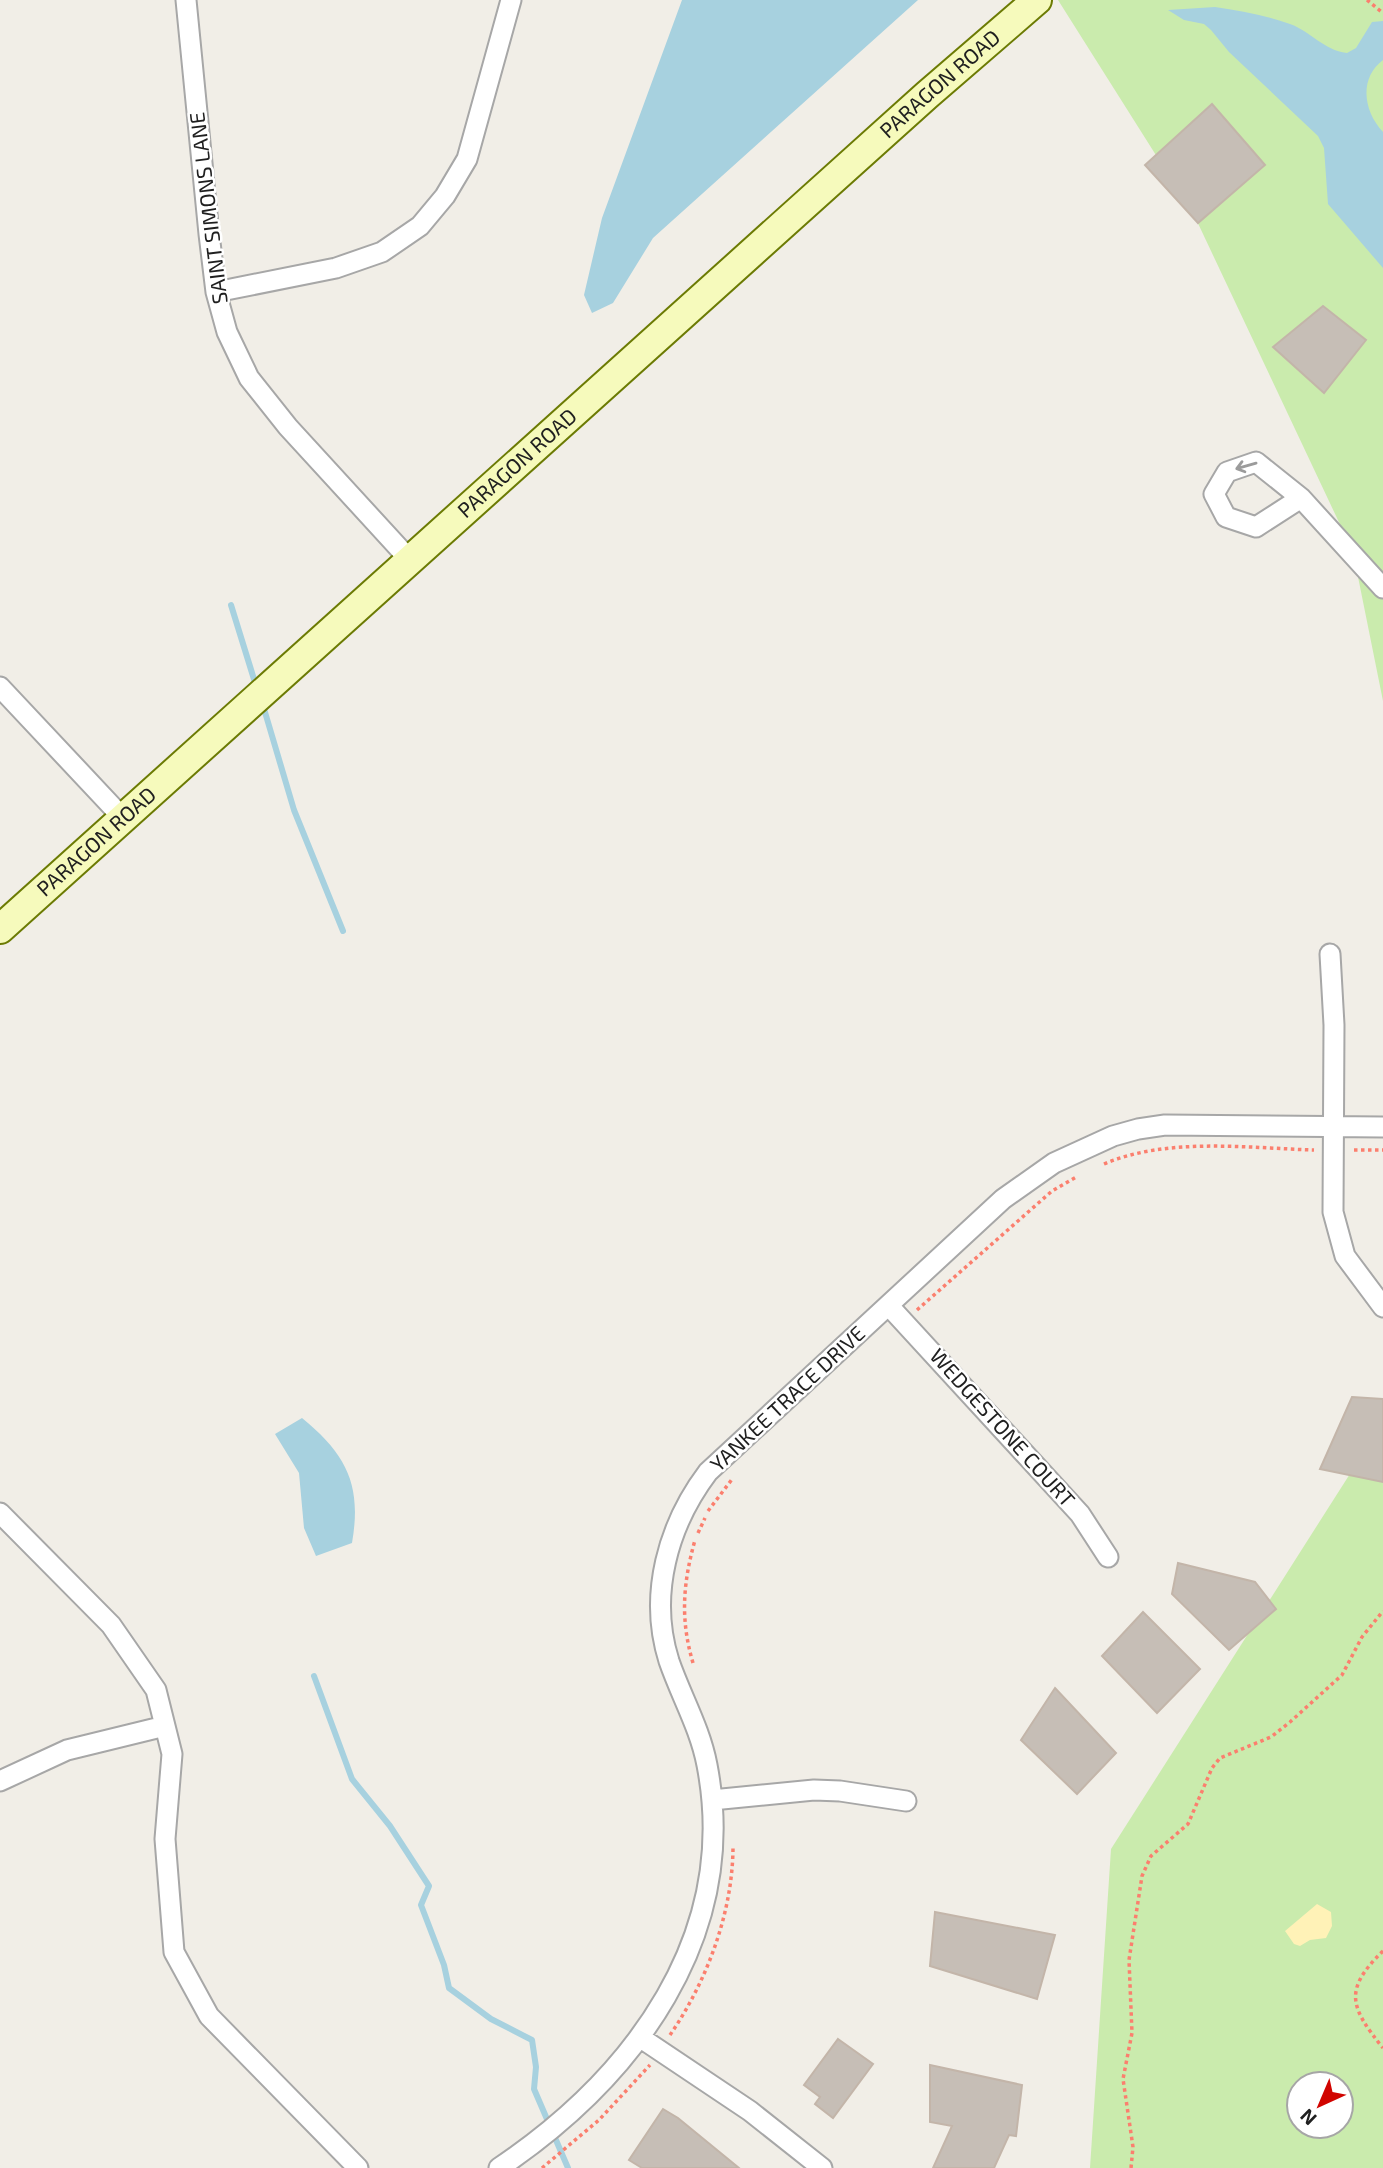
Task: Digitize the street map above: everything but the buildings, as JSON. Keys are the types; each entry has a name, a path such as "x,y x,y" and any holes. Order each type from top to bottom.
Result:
{"street":[{"name":"SAINT SIMONS LANE","path":"186,0 216,292 227,332 248,378 288,427 409,559"},
{"path":"216,292 336,268 382,252 420,226 445,196 467,159 510,0"},
{"name":"PARAGON ROAD","path":"0,929 121,817 917,104 1037,0"},
{"path":"1301,498 1383,588"},
{"path":"0,687 121,817"},
{"path":"1329,954 1334,1025 1333,1212 1345,1255 1383,1307"},
{"name":"YANKEE TRACE DRIVE","path":"499,2168 572,2113 615,2071 641,2038 690,1949 703,1903 710,1864 712,1800 704,1750 669,1660 663,1632 661,1597 668,1548 682,1511 708,1472 745,1434 1023,1184 1054,1163 1113,1136 1165,1125 1383,1127"},
{"name":"WEDGESTONE COURT","path":"889,1306 1080,1514 1108,1558"},
{"path":"0,1513 111,1625 156,1690 172,1754 165,1839 174,1952 209,2016 358,2168"},
{"path":"0,1781 67,1750 165,1726"},
{"path":"712,1800 814,1790 906,1801"},
{"path":"641,2038 750,2110 822,2168"}],"path":[{"path":"1367,0 1383,13"},
{"path":"1100,1166 1150,1151 1190,1147 1383,1150"},
{"path":"904,1321 1052,1191 1081,1174"},
{"path":"696,1673 682,1611 685,1574 695,1539 708,1511 739,1472"},
{"path":"1131,2168 1133,2147 1123,2079 1132,2033 1129,1960 1142,1875 1151,1856 1188,1824 1212,1768 1220,1758 1271,1737 1290,1722 1342,1675 1362,1637 1383,1611"},
{"path":"542,2168 599,2120 660,2050 680,2021 711,1955 730,1888 733,1837"},
{"path":"1383,1951 1357,1981 1355,1996 1364,2024 1383,2048"}],"green space":[{"path":"1058,0 1383,0 1383,701 1353,552 1195,217"},
{"path":"1383,1422 1383,2168 1090,2168 1111,1849"}],"sand":[{"path":"1317,1904 1331,1912 1332,1926 1326,1938 1310,1940 1300,1946 1294,1944 1285,1931"}],"water":[{"path":"682,0 918,0 653,238 613,303 592,313 584,295 602,218"},
{"path":"1215,7 1290,24 1324,45 1347,53 1356,48 1372,22 1383,21 1383,60 1370,76 1366,95 1371,114 1383,132 1383,268 1328,204 1324,148 1318,136 1229,52 1204,24 1184,20 1168,10"},
{"path":"302,1418 330,1445 340,1459 348,1473 355,1504 352,1543 316,1556 304,1528 299,1473 275,1434"}],"waterway":[{"path":"231,605 257,689"},
{"path":"262,702 294,810 343,931"},
{"path":"314,1676 352,1779 390,1826 429,1886 421,1905 444,1965 449,1988 491,2019 532,2040 536,2067 534,2089 568,2168"}]}
